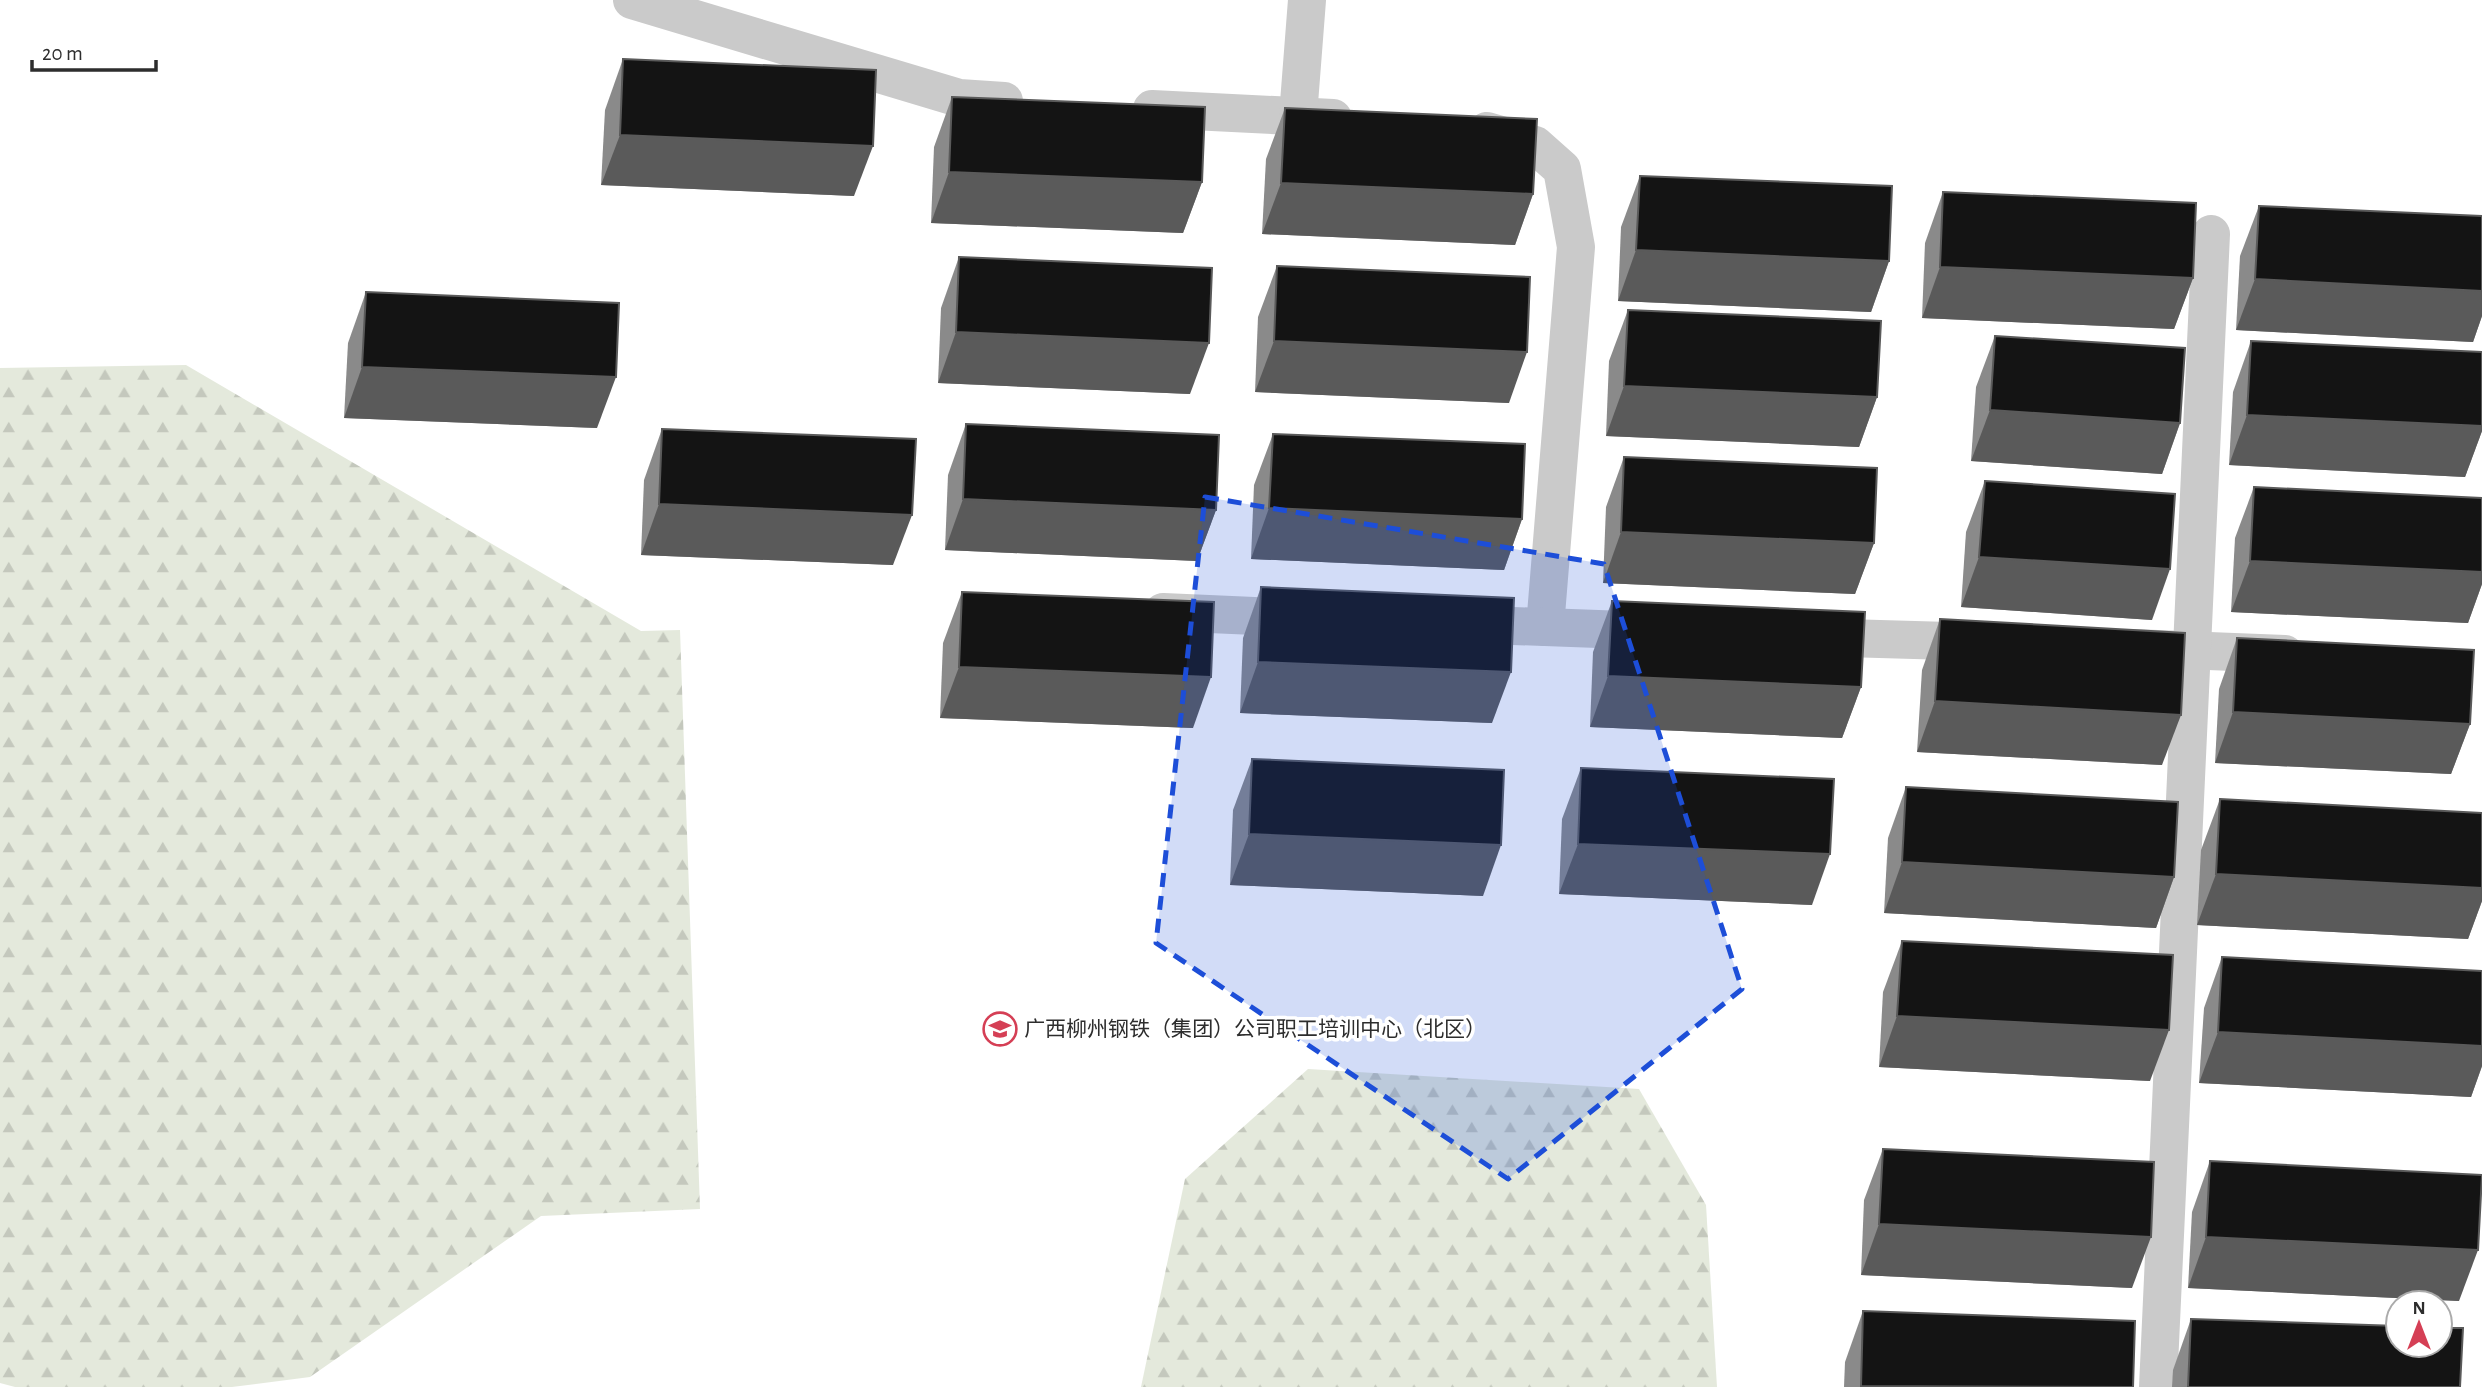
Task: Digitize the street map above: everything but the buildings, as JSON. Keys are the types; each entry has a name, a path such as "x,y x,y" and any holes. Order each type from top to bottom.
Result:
{"street":[{"path":"632,0 959,99 1040,103"},
{"path":"1298,116 1307,0"},
{"path":"1122,107 1363,120"},
{"path":"1454,125 1468,125 1535,145 1562,169 1576,247 1545,628"},
{"path":"2158,1387 2210,234"},
{"path":"1127,610 1336,619"},
{"path":"1420,622 1683,632"},
{"path":"1779,635 2013,643"},
{"path":"2095,646 2313,655"}],"highlighted area":[{"path":"1205,497 1604,564 1742,989 1508,1179 1156,943"}],"green space":[{"path":"186,365 641,631 680,630 700,1209 541,1216 310,1377 232,1387 15,1387 0,1383 0,368"},
{"path":"1308,1069 1639,1089 1706,1205 1717,1387 1141,1387 1185,1179"}],"place":[{"name":"广西柳州钢铁（集团）公司职工培训中心（北区）","path":"1000,1029"}]}
